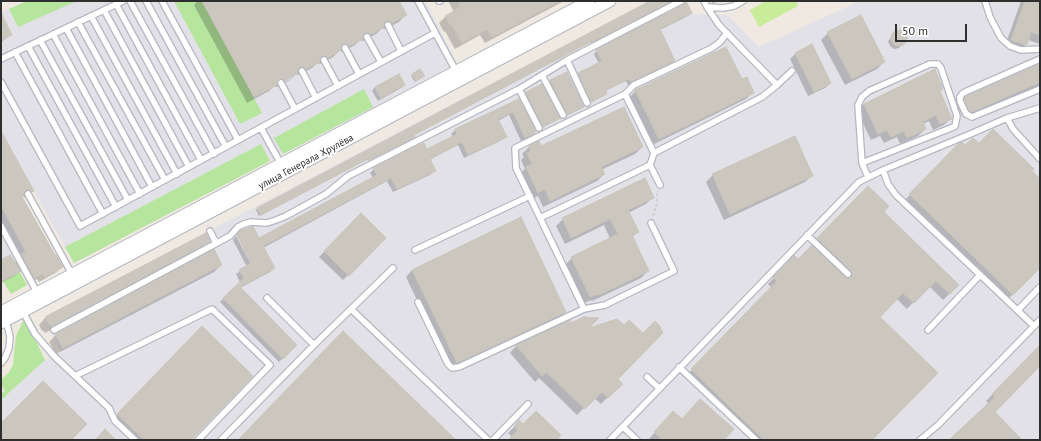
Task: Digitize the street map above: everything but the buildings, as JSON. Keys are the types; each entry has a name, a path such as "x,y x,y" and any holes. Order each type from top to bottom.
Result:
{"street":[{"name":"улица Генерала Хрулёва","path":"458,76 589,1"},
{"name":"улица Генерала Хрулёва","path":"2,318 20,307 458,76 610,1"}],"lane":[{"path":"1,59 123,1"},
{"path":"130,1 214,154"},
{"path":"146,1 226,147"},
{"path":"162,1 238,140"},
{"path":"418,1 458,76"},
{"path":"54,330 216,244 230,236 238,227 244,224 251,222 267,222 286,216 326,194 348,176 519,89 567,60 681,1"},
{"path":"704,1 715,20 777,86"},
{"path":"707,7 723,8 734,6 743,1"},
{"path":"985,1 990,17 1001,38 1010,46 1021,50 1040,49"},
{"path":"116,4 201,160"},
{"path":"104,10 189,167"},
{"path":"91,16 177,174"},
{"path":"78,22 164,180"},
{"path":"388,25 401,51"},
{"path":"66,28 152,187"},
{"path":"1,82 80,226 435,33"},
{"path":"584,308 516,168 515,148 625,94 634,85 712,48 720,42 727,33"},
{"path":"53,34 140,194"},
{"path":"367,37 380,62"},
{"path":"40,40 128,200"},
{"path":"28,46 116,207"},
{"path":"345,48 359,74"},
{"path":"15,52 103,214"},
{"path":"1040,59 965,92 960,97 960,101 966,114 972,117 1040,89"},
{"path":"324,60 338,86"},
{"path":"567,60 587,103"},
{"path":"862,163 955,126 957,116 941,68 938,64 930,64 862,97 858,105 862,163 868,177"},
{"path":"302,71 316,98"},
{"path":"540,218 650,164 654,153 762,97 777,86 792,71"},
{"path":"542,75 563,115"},
{"path":"281,82 295,109"},
{"path":"519,89 539,128"},
{"path":"625,94 654,153"},
{"path":"610,440 852,189 868,177 883,170 1008,118 1040,108"},
{"path":"1008,118 1013,129 1040,159"},
{"path":"261,128 283,168"},
{"path":"650,164 660,185"},
{"path":"883,170 888,184 896,195 1034,326"},
{"path":"28,194 74,279"},
{"path":"414,250 530,196"},
{"path":"418,302 448,364 452,368 459,367 584,308 605,305 674,271 650,222"},
{"path":"1,226 40,297"},
{"path":"210,231 216,244"},
{"path":"807,235 848,274"},
{"path":"221,440 314,345 393,268"},
{"path":"928,330 980,275"},
{"path":"1018,310 1040,287"},
{"path":"267,298 314,345"},
{"path":"20,307 35,334 54,356 109,408 115,420 135,440"},
{"path":"75,376 212,309 270,365 198,440"},
{"path":"351,309 488,440"},
{"path":"1,363 9,348 10,337 8,328 2,318"},
{"path":"920,440 938,425 1040,320"},
{"path":"679,367 756,440"},
{"path":"647,377 659,388"},
{"path":"493,440 528,404"},
{"path":"623,427 637,440"}],"path":[{"path":"650,222 657,203 657,194 660,185"}],"shaded area":[{"path":"27,1 425,1 457,63 74,263 34,191 23,197 54,255 56,255 63,267 35,278 29,267 1,282 1,12"},
{"path":"649,1 686,1 693,14 728,15 759,47 860,1 1040,1 1040,440 1,440 1,400 45,360 61,352 44,317"}],"green space":[{"path":"27,1 77,1 18,27 9,9"},
{"path":"174,1 202,1 262,113 240,124"},
{"path":"766,1 796,1 798,6 759,27 750,10"},
{"path":"364,89 373,107 283,154 274,138"},
{"path":"261,144 270,161 74,263 65,247"},
{"path":"20,272 27,285 11,294 3,281"},
{"path":"23,321 27,322 45,360 1,400 1,394 5,391 1,385 1,380 9,372 13,365 16,336"}]}
